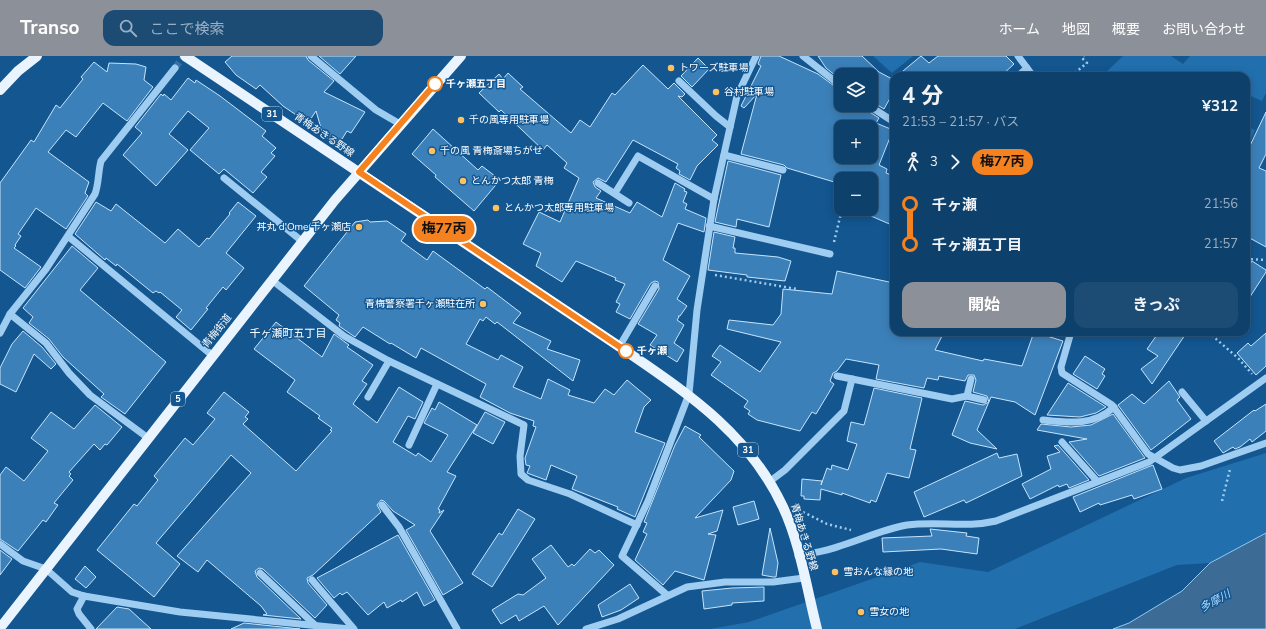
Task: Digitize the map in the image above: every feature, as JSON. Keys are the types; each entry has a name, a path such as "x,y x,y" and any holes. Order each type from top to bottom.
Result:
{"main road":[{"path":"0,90 18,71 37,56"},
{"name":"青梅あきる野線","path":"185,56 689,394 738,439 752,454 783,507 798,556 817,629"},
{"name":"青梅街道","path":"0,628 148,438 359,172 461,56"}],"street":[{"path":"311,56 376,110 400,124"},
{"path":"667,595 622,556 648,501 689,394 702,273 714,199 737,96 756,56"},
{"path":"803,56 834,80"},
{"path":"1018,56 1030,72"},
{"path":"0,334 10,314 46,269 95,194 99,183 98,171 101,161 175,68"},
{"path":"1022,72 1027,68"},
{"path":"679,81 716,116 730,127"},
{"path":"878,112 890,119"},
{"path":"724,155 783,170"},
{"path":"614,194 638,156 714,199"},
{"path":"224,178 303,242"},
{"path":"598,183 629,203"},
{"path":"709,226 830,254"},
{"path":"68,237 213,356"},
{"path":"273,281 335,330 389,361 524,425 520,456 521,474 528,480 570,494 637,525"},
{"path":"623,349 655,286"},
{"path":"10,314 46,343 80,386 148,438"},
{"path":"1070,336 1061,367 1062,373 1114,407 1148,454 1172,468 1180,470 1201,466 1266,443"},
{"path":"368,397 389,361"},
{"path":"837,376 952,399 967,396 984,400"},
{"path":"769,482 785,470 844,411 852,379"},
{"path":"967,396 971,379"},
{"path":"798,556 838,547 896,527 942,522 967,525 996,521 1149,462 1263,380"},
{"path":"409,445 437,384"},
{"path":"1182,392 1206,421"},
{"path":"1043,420 1084,423 1108,413 1114,407"},
{"path":"1062,442 1097,481"},
{"path":"382,505 399,527 457,629"},
{"path":"0,544 23,561 46,569 72,592 84,596 180,612 350,629"},
{"path":"260,574 316,626"},
{"path":"586,629 618,619 687,587 725,582 773,582 804,578"},
{"path":"312,580 354,629"},
{"path":"84,596 77,609 79,614 91,629"}],"path":[{"path":"1076,72 1087,63 1082,58 1084,56"},
{"path":"830,254 840,216"},
{"path":"1250,259 1266,260"},
{"path":"702,273 797,289"},
{"path":"1213,336 1263,380"},
{"path":"1222,501 1230,468 1236,454"},
{"path":"803,512 827,524 853,530"}],"shaded area":[{"path":"873,56 913,56 893,72 891,72"},
{"path":"1123,56 1171,56 1183,64 1190,56 1266,56 1266,93 1262,101 1250,96 1250,72 1106,72"},
{"path":"1250,128 1255,130 1250,142"},
{"path":"1266,453 1266,533 1210,563 1177,565 1015,629 710,629 749,622 920,562 988,572 1186,478"}],"water":[{"name":"多摩川","path":"1266,533 1266,629 1113,629 1129,623 1182,591 1210,563"}],"building":[{"path":"232,56 306,56 308,60 334,81 324,92 365,112 351,133 347,131 342,139 332,141 323,135 316,111 308,123 283,106 260,85 256,89 236,75 225,62"},
{"path":"319,56 356,56 340,74"},
{"path":"761,56 779,56 818,74 834,86 834,112 870,112 879,118 878,120 834,120 834,164 878,164 878,124 890,129 890,138 879,165 887,169 886,173 890,174 890,224 871,216 878,216 878,172 834,172 834,182 787,168 784,165 741,154 757,94 744,108 741,106 761,66 758,64"},
{"path":"818,56 862,56 875,68 834,68 834,74 826,68"},
{"path":"921,56 929,63 938,56 1006,56 1014,64 1005,72 902,72"},
{"path":"698,58 709,69 692,87 681,76"},
{"path":"94,62 107,72 109,63 136,64 146,67 144,80 153,87 127,121 103,103 76,137 66,130 48,152 89,182 85,193 88,196 66,229 36,208 18,234 21,236 14,248 41,267 25,288 0,270 0,183 31,140 34,142 56,105 60,108 83,79 81,77"},
{"path":"643,65 668,89 674,83 685,94 682,97 678,96 717,135 712,140 718,145 697,166 690,180 679,174 680,171 676,168 678,164 633,140 606,182 598,178 593,182 595,187 601,191 596,198 630,213 637,202 662,217 675,183 687,192 683,202 687,204 685,209 706,218 704,232 678,223 663,260 690,276 677,299 687,306 680,316 678,316 679,317 677,320 684,325 674,343 684,350 677,362 650,345 657,335 638,324 659,289 658,282 655,281 651,283 630,319 616,312 620,304 616,302 625,284 615,280 616,278 576,261 562,282 536,266 541,253 523,244 539,212 560,222 579,178 564,168 567,163 547,145 543,150 501,110 499,112 479,93 499,74 503,79 508,73 523,87 520,89 571,133 580,120 590,127 612,93 615,95"},
{"path":"878,71 890,78 890,98 884,109 878,105"},
{"path":"188,78 195,83 196,80 220,96 266,131 262,136 276,148 271,153 275,156 261,172 267,177 253,193 224,169 219,174 190,150 209,128 188,111 169,134 188,150 156,186 123,155 142,133 135,127 161,94 163,96 164,94 171,100"},
{"path":"1266,112 1266,154 1259,168 1266,171 1266,247 1250,238 1250,146"},
{"path":"433,129 478,170 482,166 500,180 474,211 435,177 436,175 412,154"},
{"path":"728,161 781,175 769,227 737,219 736,227 715,222"},
{"path":"96,202 111,211 116,204 165,243 178,229 199,247 207,238 209,239 238,202 256,216 226,253 244,268 226,290 223,287 191,330 176,317 182,310 160,292 159,293 156,291 153,293 117,264 116,266 106,258 105,260 75,234"},
{"path":"368,220 370,222 387,221 406,234 401,241 427,260 433,251 485,289 487,287 521,313 513,323 551,341 547,349 580,360 573,381 497,322 495,324 486,317 483,321 480,319 466,344 498,360 501,355 523,367 513,387 541,399 548,379 570,390 568,395 594,403 605,389 614,395 627,380 651,400 644,407 635,432 665,443 635,517 617,509 618,507 572,489 577,476 551,465 546,480 527,473 530,466 526,465 525,458 536,427 533,426 534,421 510,413 480,397 486,384 421,348 416,358 363,327 355,337 339,326 340,323 336,320 339,315 304,286 355,222"},
{"path":"714,232 735,237 733,248 735,248 735,253 778,257 791,261 785,281 747,277 747,275 708,270"},
{"path":"72,246 98,268 80,290 166,362 125,414 101,397 104,394 63,357 49,339 29,323 33,317 23,308"},
{"path":"1252,261 1266,270 1266,272 1250,297 1250,264"},
{"path":"837,271 890,282 890,336 942,336 935,350 983,361 984,359 1022,366 1033,336 1047,336 1063,341 1035,415 1015,402 991,397 989,402 987,396 973,392 976,380 974,375 968,375 965,381 939,376 938,380 927,378 924,388 876,379 879,365 846,359 837,371 833,373 830,381 834,384 816,414 812,412 800,431 757,420 748,414 750,411 744,407 748,401 711,375 721,362 712,356 720,345 760,372 781,342 727,329 729,320 773,325 781,314 783,289 832,294"},
{"path":"276,322 322,357 334,334 349,345 347,347 373,365 362,381 367,384 353,404 377,423 399,387 423,402 415,419 408,416 393,442 416,456 418,453 431,462 448,435 424,423 432,408 435,410 439,402 477,425 447,472 456,476 438,509 440,510 439,513 444,510 430,531 463,583 443,595 406,530 415,525 393,511 384,501 381,500 377,505 381,512 313,575 307,578 308,583 327,605 315,618 263,569 259,568 255,571 257,577 301,619 263,615 267,614 261,606 207,560 198,572 177,556 251,473 231,455 156,543 180,564 154,597 97,550 134,504 137,506 158,480 154,476 185,438 193,445 215,419 207,413 224,392 249,412 245,417 248,419 243,424 296,471 332,431 330,430 332,428 318,418 320,416 287,392 295,380 254,349"},
{"path":"23,331 42,347 56,364 51,369 34,354 16,392 0,384 0,368 12,344"},
{"path":"1266,333 1266,366 1256,375 1237,353 1248,343 1251,346"},
{"path":"1156,336 1184,336 1152,384 1141,369 1158,356 1147,349"},
{"path":"1085,356 1105,369 1102,374 1105,376 1097,389 1073,374"},
{"path":"1169,381 1180,397 1177,400 1191,419 1151,450 1118,405 1132,394 1144,404"},
{"path":"1068,383 1106,407 1096,413 1080,417 1047,415"},
{"path":"874,388 922,398 910,449 916,450 909,478 887,473 876,502 871,500 870,503 842,493 842,495 821,489 820,500 804,499 804,496 801,496 802,479 822,481 821,485 827,468 831,470 832,465 848,470 857,444 847,441 851,422 864,425"},
{"path":"965,401 983,405 989,402 977,430 997,449 970,443 952,435"},
{"path":"1266,404 1266,431 1252,442 1250,439 1240,447 1235,449 1233,447 1223,453 1214,441 1254,410 1255,411"},
{"path":"95,405 122,427 107,445 105,444 100,450 94,444 69,472 71,474 69,476 73,480 54,503 58,505 46,522 43,520 18,551 0,539 0,475 6,467 24,481 48,451 31,438 51,412 74,429"},
{"path":"485,412 505,422 493,444 473,433"},
{"path":"1113,414 1145,458 1099,476 1069,442 1087,439 1037,430 1041,424 1071,427 1091,425"},
{"path":"685,426 701,435 699,437 734,471 731,480 695,518 723,510 717,531 708,534 716,535 704,580 675,571 663,585 635,560 647,534 643,532 647,523 644,522 675,445"},
{"path":"1058,445 1089,480 1069,488 1067,484 1059,487 1058,485 1030,499 1022,484 1051,469 1047,456 1060,452 1054,446"},
{"path":"997,453 999,458 1017,454 1022,476 966,503 964,500 924,517 914,492"},
{"path":"1153,465 1162,489 1134,499 1132,495 1100,505 1099,503 1080,512 1073,497"},
{"path":"754,501 759,519 738,525 733,507"},
{"path":"518,509 535,519 492,587 472,574 499,533 502,535"},
{"path":"770,528 778,563 776,577 762,575"},
{"path":"930,529 967,533 966,536 979,538 977,554 941,549 883,552 882,538 932,536"},
{"path":"398,535 435,600 424,606 417,592 402,602 401,600 387,608 384,602 368,615 347,592 342,595 340,593 334,598 317,578"},
{"path":"551,545 568,567 572,564 574,566 590,549 595,553 599,550 614,565 558,625 544,606 519,621 516,615 501,624 492,610 518,594 523,595 546,578 532,559"},
{"path":"0,550 12,559 0,575"},
{"path":"85,566 96,577 86,588 75,579"},
{"path":"630,584 639,598 621,610 602,617 598,605"},
{"path":"764,587 764,601 732,603 732,605 704,609 702,591"},
{"path":"117,607 129,609 151,629 96,629"},
{"path":"244,623 300,629 231,629"}],"tunnel":[{"path":"175,68 184,56"}],"bus line":[{"name":"梅77丙","path":"435,84 359,172 626,351"}],"place":[{"name":"トワーズ駐車場","path":"671,68"},
{"name":"千ヶ瀬五丁目","path":"435,84"},
{"name":"谷村駐車場","path":"716,92"},
{"name":"千の風専用駐車場","path":"461,120"},
{"name":"千の風 青梅斎場ちがせ","path":"432,151"},
{"name":"とんかつ太郎 青梅","path":"463,181"},
{"name":"とんかつ太郎専用駐車場","path":"496,208"},
{"name":"丼丸 d'Ome 千ヶ瀬店","path":"359,227"},
{"name":"青梅警察署千ヶ瀬駐在所","path":"483,304"},
{"name":"千ヶ瀬","path":"626,351"},
{"name":"雪おんな縁の地","path":"835,572"},
{"name":"雪女の地","path":"861,612"}],"district":[{"name":"千ヶ瀬町五丁目","path":"288,333"}]}
